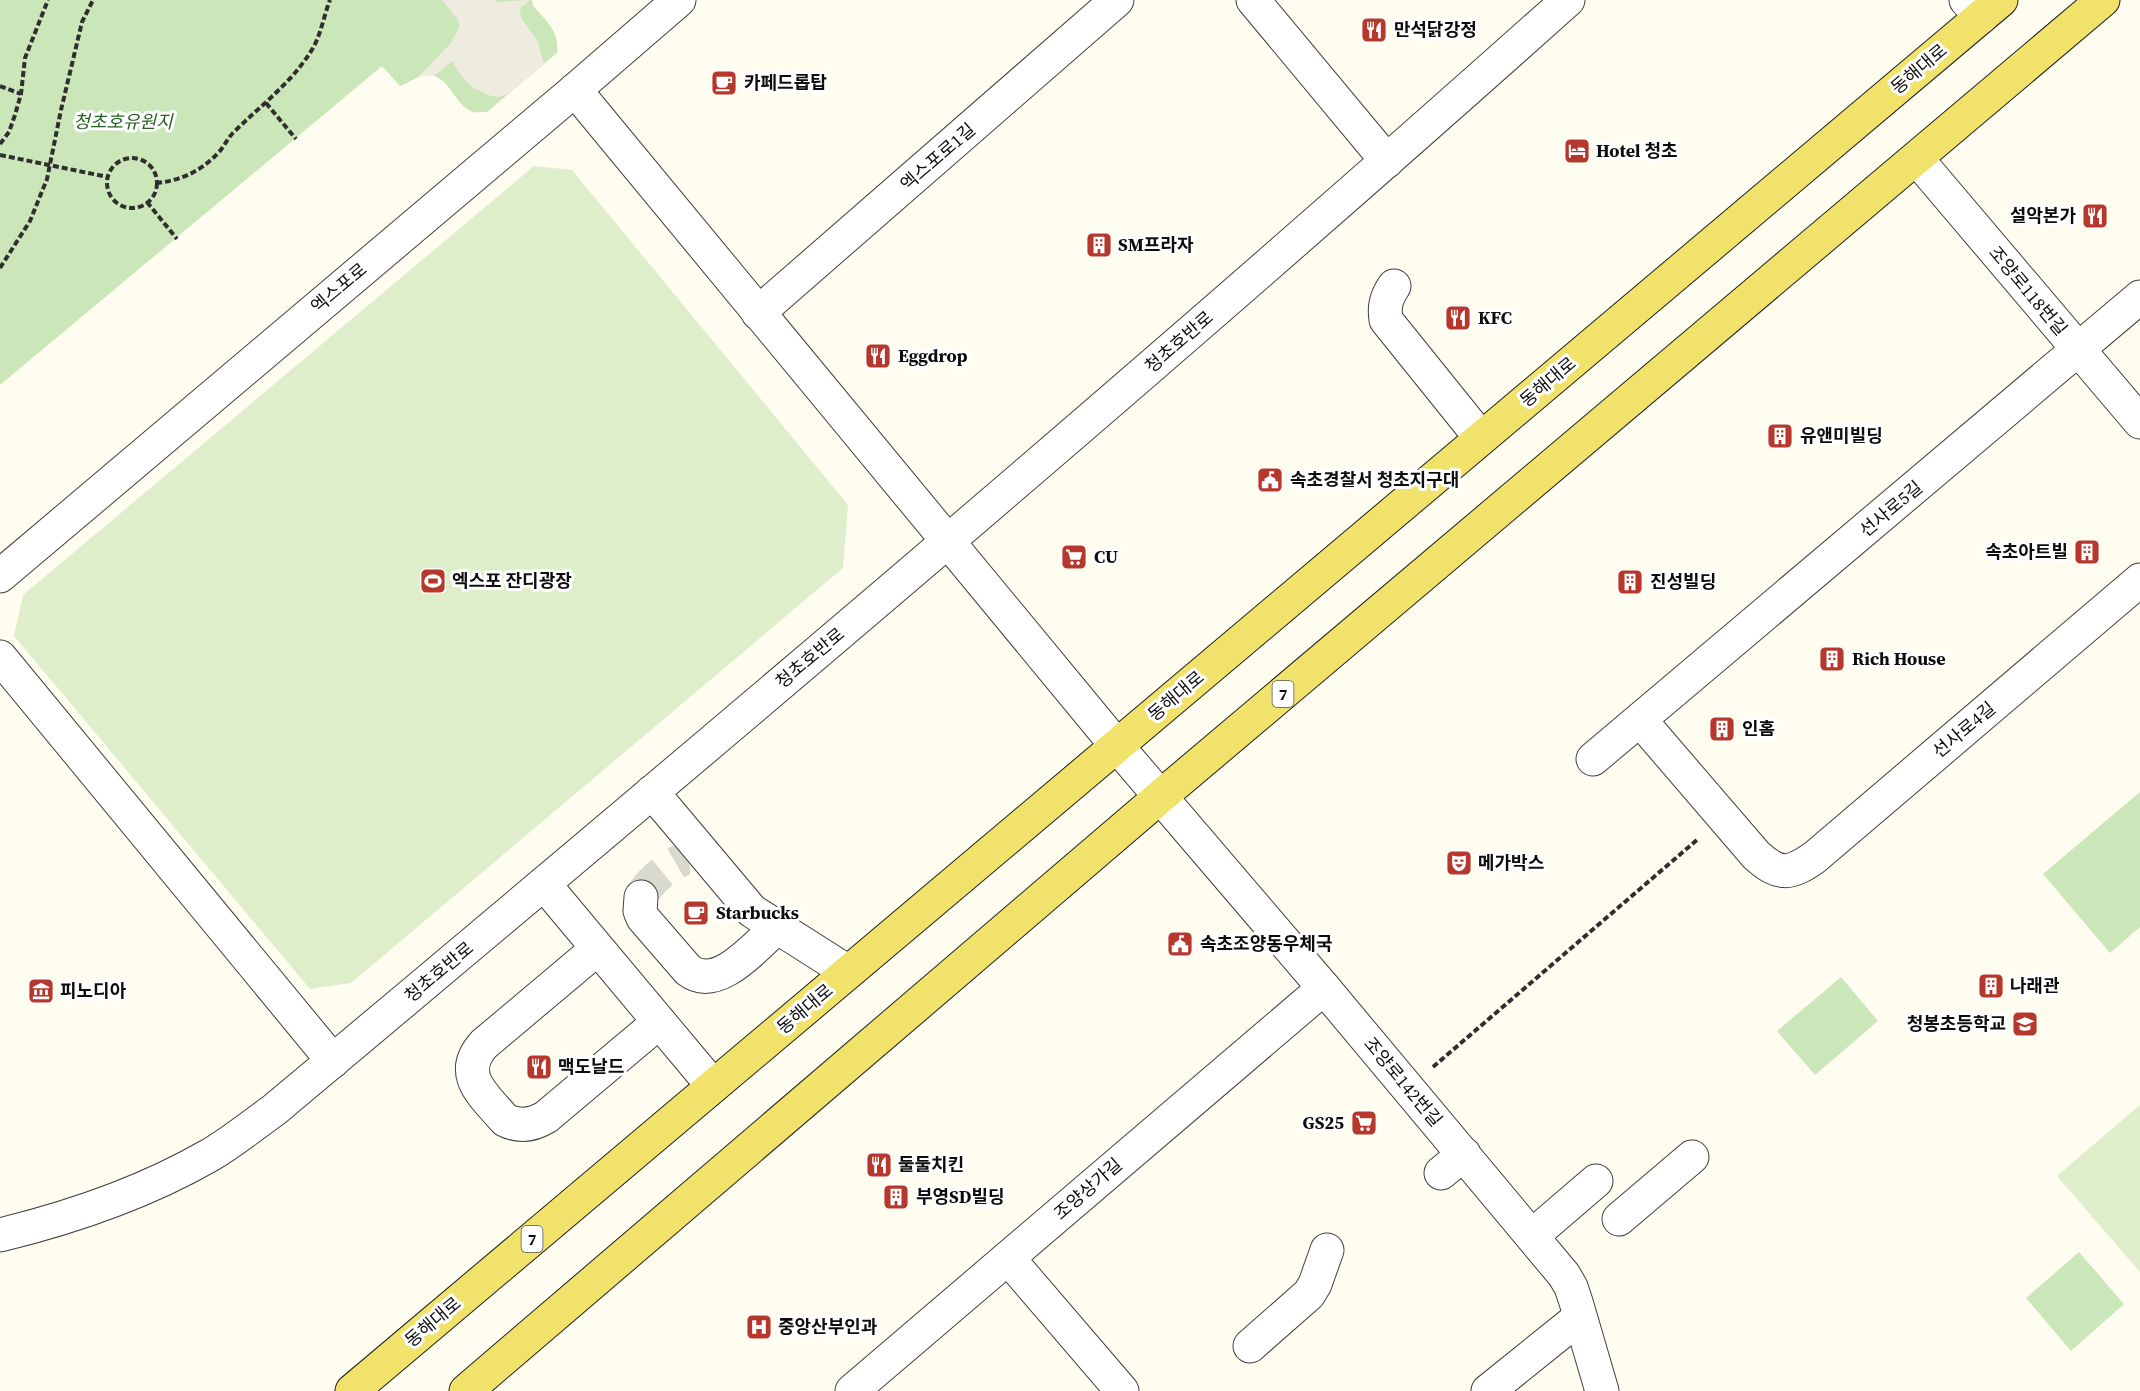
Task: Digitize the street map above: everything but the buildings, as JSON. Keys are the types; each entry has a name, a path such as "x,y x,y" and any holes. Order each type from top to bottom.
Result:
{"main road":[{"name":"7","path":"466,1391 1161,797 2103,0"},
{"name":"동해대로","path":"351,1391 1481,438 1983,6"}],"street":[{"name":"엑스포로","path":"0,576 679,0"},
{"name":"엑스포로1길","path":"758,313 1117,0"},
{"path":"1253,0 1387,161"},
{"name":"청초호반로","path":"0,1235 84,1212 160,1181 212,1154 274,1110 947,542 1387,161 1568,0"},
{"name":"조양로142번길","path":"575,90 1117,746 1324,988 1452,1164 1532,1236 1567,1281 1602,1391"},
{"name":"조양로118번길","path":"1917,159 2140,422"},
{"path":"1394,286 1386,298 1384,310 1386,320 1481,438"},
{"name":"선사로5길","path":"1593,759 2140,297"},
{"name":"선사로4길","path":"1724,818 1769,867 1784,872 1801,867 2140,580"},
{"path":"0,657 333,1061"},
{"path":"1640,720 1724,818"},
{"path":"652,792 702,862 752,912 848,972"},
{"path":"544,884 713,1086"},
{"path":"641,897 639,911 643,918 688,970 702,977 723,972 735,965 776,928"},
{"path":"597,949 484,1044 475,1056 471,1070 474,1083 505,1120 513,1124 525,1125 546,1117 659,1022"},
{"name":"조양상가길","path":"852,1391 1324,988"},
{"path":"1619,1218 1692,1157"},
{"path":"1532,1236 1596,1181"},
{"path":"1250,1346 1309,1294 1327,1250"},
{"path":"1008,1258 1122,1391"},
{"path":"1488,1391 1580,1317"}],"path":[{"path":"0,144 9,132 21,94 25,58 48,0"},
{"path":"0,268 30,221 48,179 61,110 82,22 93,0"},
{"path":"156,183 173,182 199,170 219,153 231,134 295,74 314,46 330,0"},
{"path":"0,86 21,94"},
{"path":"266,103 296,139"},
{"path":"0,154 108,177"},
{"path":"132,158 147,164 153,170 156,183 154,194 147,202 135,208 127,208 113,200 109,193 108,177 117,163 132,158"},
{"path":"147,202 177,239"},
{"path":"1426,1074 1441,1058 1724,818"}],"green space":[{"name":"청초호유원지","path":"0,0 532,0 533,6 547,21 554,33 557,53 487,112 475,112 466,108 438,78 430,75 421,76 400,86 382,66 0,385"},
{"name":"엑스포 잔디광장","path":"534,166 572,170 848,505 843,568 351,983 310,989 14,636 23,595"},
{"path":"2140,792 2140,927 2110,953 2043,874"},
{"path":"1841,977 1878,1021 1815,1075 1777,1031"},
{"path":"2140,1105 2140,1272 2057,1176"},
{"path":"2079,1252 2124,1304 2071,1351 2026,1298"}],"shaded area":[{"path":"442,0 495,0 497,2 530,0 520,8 521,18 537,40 544,64 508,94 499,97 473,88 452,61 434,76 420,76 416,79 450,44 460,26"}],"tunnel":[{"path":"641,897 662,873 683,859 689,858"}],"place":[{"name":"만석닭강정","path":"1374,30"},
{"name":"카페드롭탑","path":"724,83"},
{"name":"Hotel 청초","path":"1577,151"},
{"name":"설악본가","path":"2095,216"},
{"name":"SM프라자","path":"1099,245"},
{"name":"KFC","path":"1458,318"},
{"name":"Eggdrop","path":"878,356"},
{"name":"유앤미빌딩","path":"1780,436"},
{"name":"속초경찰서 청초지구대","path":"1270,480"},
{"name":"속초아트빌","path":"2087,552"},
{"name":"CU","path":"1074,557"},
{"name":"엑스포 잔디광장","path":"433,581"},
{"name":"진성빌딩","path":"1630,582"},
{"name":"Rich House","path":"1832,659"},
{"name":"인홈","path":"1722,729"},
{"name":"메가박스","path":"1459,863"},
{"name":"Starbucks","path":"696,913"},
{"name":"속초조양동우체국","path":"1180,944"},
{"name":"나래관","path":"1991,986"},
{"name":"피노디아","path":"41,991"},
{"name":"청봉초등학교","path":"2025,1024"},
{"name":"맥도날드","path":"539,1067"},
{"name":"GS25","path":"1364,1123"},
{"name":"둘둘치킨","path":"879,1165"},
{"name":"부영SD빌딩","path":"896,1197"},
{"name":"중앙산부인과","path":"759,1327"}]}
